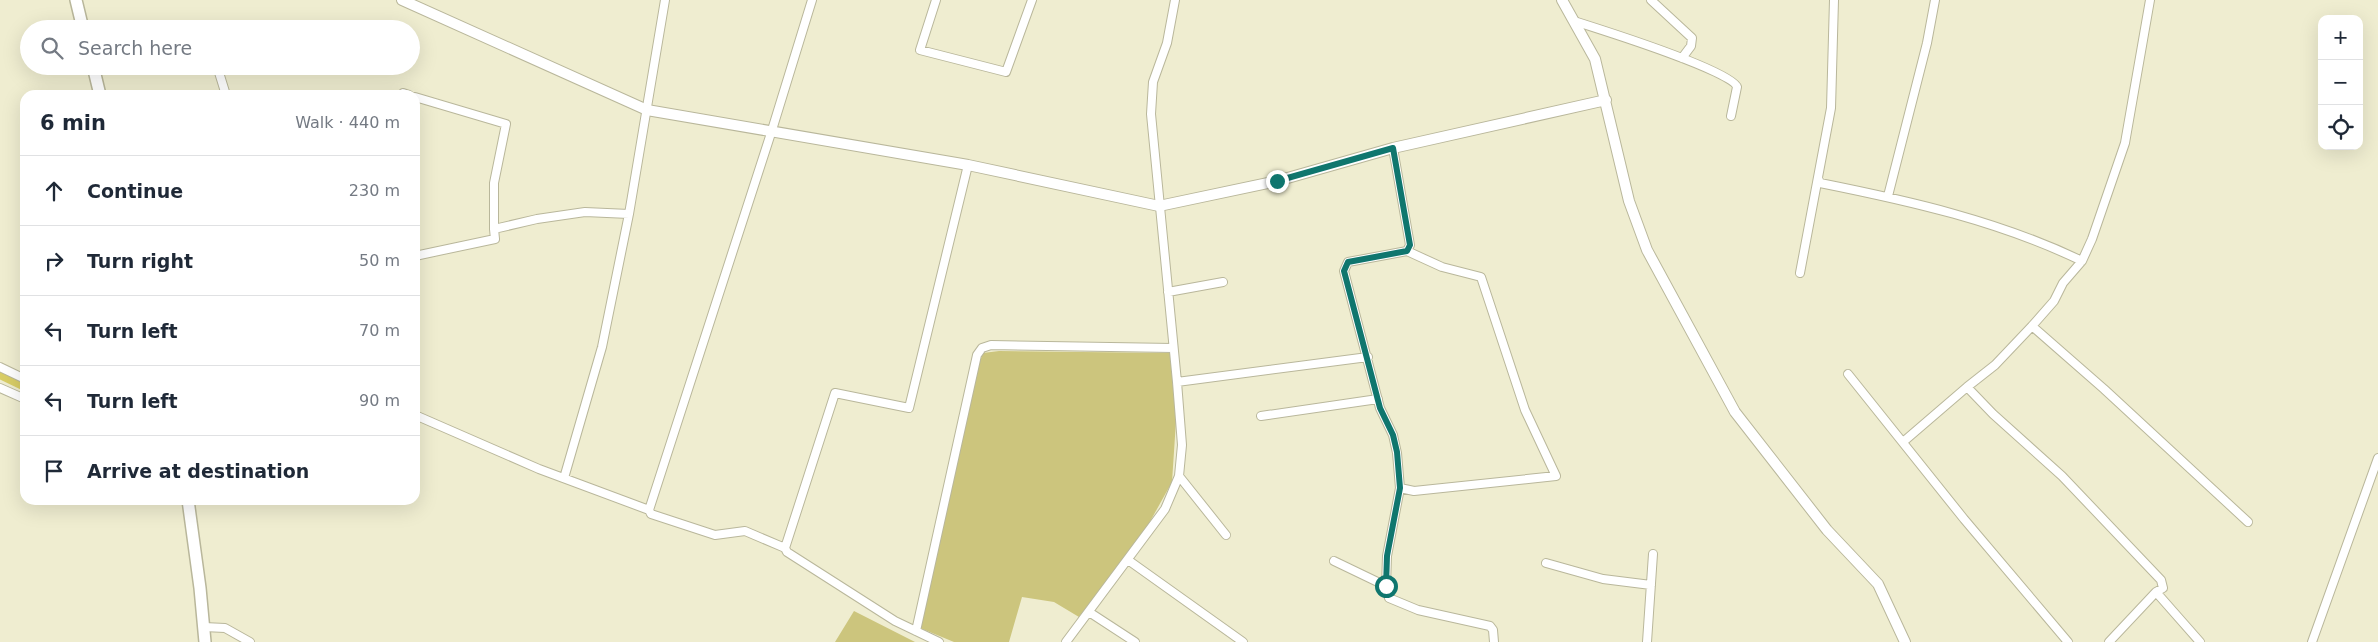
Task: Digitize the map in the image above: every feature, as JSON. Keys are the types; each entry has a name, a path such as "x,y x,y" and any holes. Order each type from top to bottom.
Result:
{"main road":[{"path":"76,0 82,20"},
{"path":"95,75 99,90"},
{"path":"189,505 205,642"}],"street":[{"path":"402,0 647,110 968,165 1159,206 1277,181 1393,148 1606,100"},
{"path":"564,478 602,346 629,214 665,0"},
{"path":"649,510 812,0"},
{"path":"936,0 920,50 1006,72 1032,0"},
{"path":"1066,642 1165,509 1179,476 1182,445 1178,382 1173,348 1151,114 1153,82 1168,43 1175,0"},
{"path":"1562,0 1595,59 1628,201 1647,250 1735,412 1827,530 1878,584 1905,642"},
{"path":"1651,0 1692,38 1691,46 1682,58"},
{"path":"1800,273 1831,108 1834,0"},
{"path":"1888,196 1927,43 1935,0"},
{"path":"1903,442 1994,365 2054,301 2063,283 2082,260 2092,239 2125,143 2150,0"},
{"path":"1574,21 1682,58 1735,81 1738,87 1731,116"},
{"path":"219,75 224,90"},
{"path":"420,98 506,124 494,183 495,238 420,255"},
{"path":"1393,148 1411,239 1407,251"},
{"path":"785,548 835,393 908,408 968,165"},
{"path":"1818,178 1820,182 1888,196 2025,235 2082,260"},
{"path":"494,229 537,219 585,212 629,214"},
{"path":"1400,488 1414,490 1556,476 1525,410 1481,276 1442,268 1407,251 1348,262 1345,265 1344,271 1378,399 1393,435 1400,488 1387,556 1386,586 1388,598 1393,602 1418,610 1490,626 1493,630 1494,642"},
{"path":"1168,292 1223,282"},
{"path":"2032,326 2104,389 2248,522"},
{"path":"916,631 977,355 982,348 990,345 1173,348"},
{"path":"1178,382 1368,356"},
{"path":"0,367 20,377"},
{"path":"1848,374 2026,594 2068,642"},
{"path":"1967,386 1993,414 2062,476 2158,575 2163,588 2156,592 2109,642"},
{"path":"0,388 20,397"},
{"path":"1261,416 1378,399"},
{"path":"420,417 564,478 649,510 650,514 715,535 745,532 785,548 787,552 895,621 939,642"},
{"path":"2312,642 2378,458"},
{"path":"1179,476 1226,535"},
{"path":"1647,642 1653,554"},
{"path":"1128,560 1243,642"},
{"path":"1334,562 1386,586"},
{"path":"1546,563 1604,580 1651,585"},
{"path":"2156,592 2200,642"},
{"path":"1089,612 1135,642"},
{"path":"204,626 225,628 250,642"}],"shaded area":[{"path":"999,351 1170,353 1176,421 1172,482 1147,527 1079,617 1054,602 1022,597 1009,642 954,642 920,628 978,366 983,353"},
{"path":"854,611 915,642 835,642"}],"waterway":[{"path":"0,374 20,384"}],"route":[{"path":"1277,181 1393,148 1411,239 1410,245 1407,251 1348,262 1345,265 1344,271 1360,335 1368,356 1380,408 1393,435 1397,452 1400,488 1387,556 1386,586"}]}
